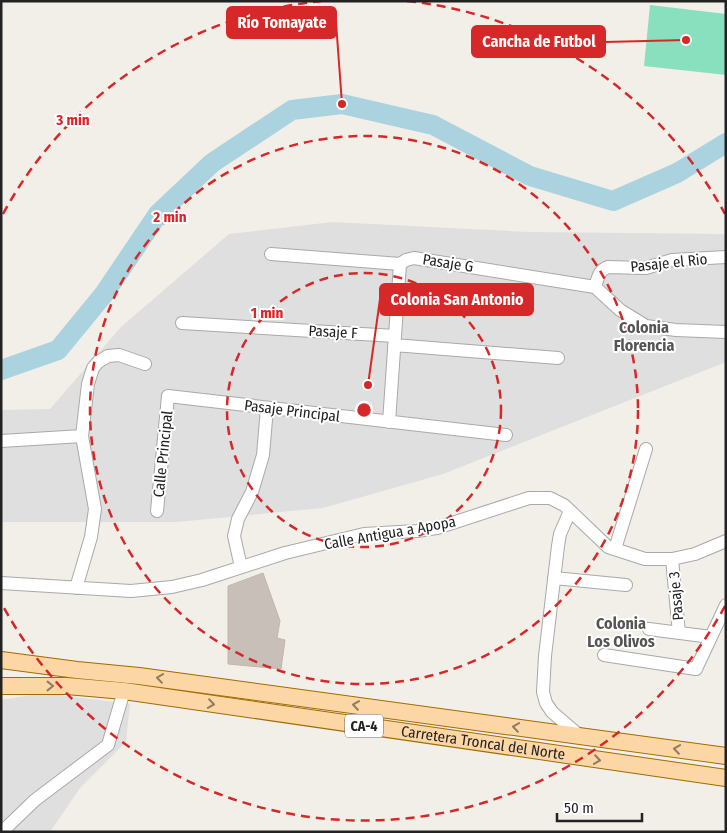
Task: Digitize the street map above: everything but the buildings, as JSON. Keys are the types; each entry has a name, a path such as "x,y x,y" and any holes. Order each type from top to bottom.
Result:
{"main road":[{"name":"Carretera Troncal del Norte","path":"1,660 139,676 726,756"},
{"name":"Carretera Troncal del Norte","path":"1,686 68,686 124,691 726,778"}],"street":[{"name":"Pasaje G","path":"271,254 400,264 414,258 595,287"},
{"name":"Pasaje el Rio","path":"595,287 599,273 602,269 608,267 646,268 672,260 726,257"},
{"path":"389,422 400,264"},
{"path":"595,287 620,310 646,326 676,330 726,332"},
{"name":"Pasaje F","path":"182,323 394,340 558,358"},
{"path":"76,588 91,537 95,509 82,436 88,384 93,368 98,362 108,356 119,356 145,364"},
{"name":"Pasaje Principal","path":"168,396 506,436"},
{"name":"Calle Principal","path":"157,512 168,396"},
{"path":"241,567 234,536 238,519 252,492 263,455 267,408"},
{"path":"1,441 82,436"},
{"path":"615,549 646,449"},
{"name":"Calle Antigua a Apopa","path":"1,583 131,591 172,587 202,580 285,553 364,534 437,528 530,498 550,498 564,505 608,547 645,559 672,559 695,554 726,541"},
{"path":"570,511 560,534 558,546 545,656 543,692 546,703 552,712 580,736"},
{"name":"Pasaje 3","path":"672,559 679,633"},
{"path":"554,578 626,585"},
{"path":"604,655 696,669 726,605"},
{"path":"649,629 711,637"},
{"path":"3,832 35,800 108,745 124,691"}],"shaded area":[{"path":"333,222 529,232 726,234 726,362 443,474 323,508 177,522 1,522 1,410 50,409 121,327 229,234"},
{"path":"43,693 130,704 126,742 80,788 50,832 1,832 1,700"}],"green space":[{"path":"650,5 726,14 726,75 644,66"}],"waterway":[{"path":"1,370 58,350 104,294 158,214 212,163 292,110 342,104 433,125 530,176 613,201 677,173 726,143"}],"place":[{"name":"Cancha de Futbol","path":"686,40"},
{"name":"Río Tomayate","path":"342,104"},
{"name":"Colonia San Antonio","path":"368,385"}],"district":[{"name":"Colonia Florencia","path":"644,336"},
{"name":"Colonia Los Olivos","path":"621,632"}]}
